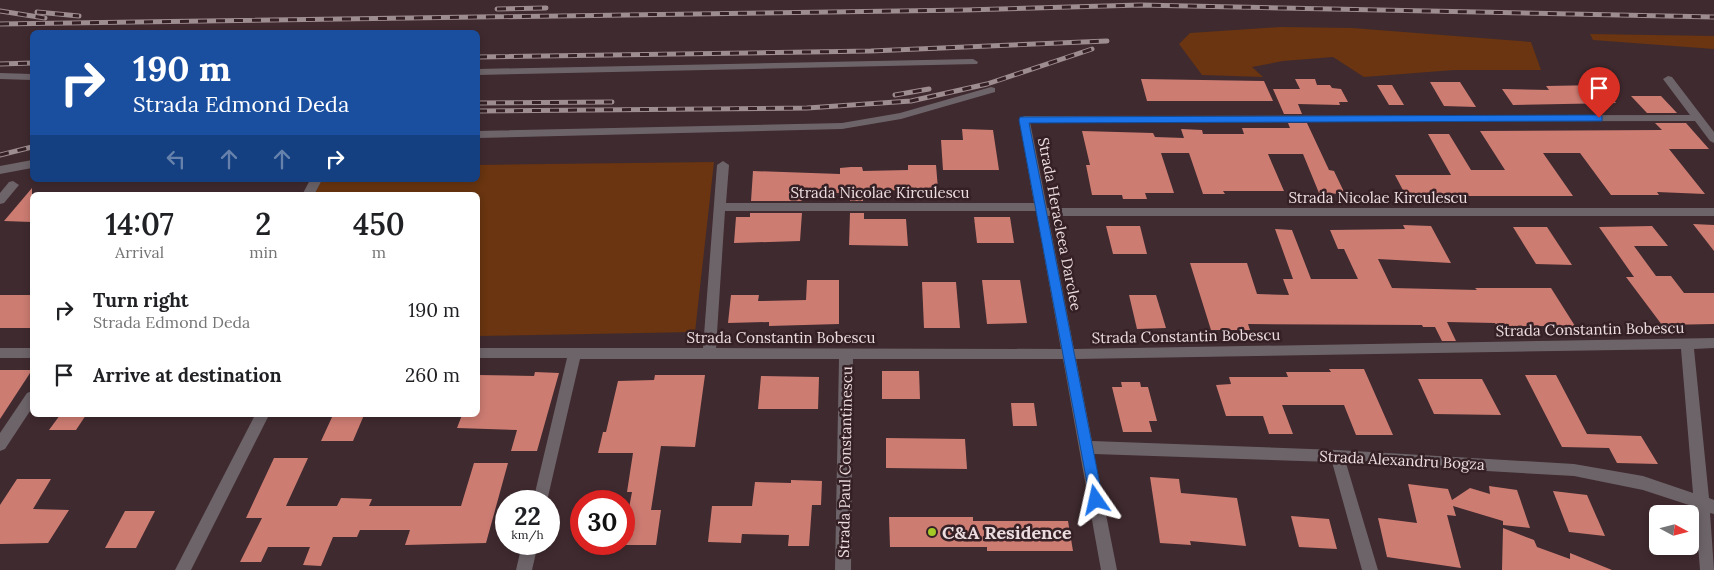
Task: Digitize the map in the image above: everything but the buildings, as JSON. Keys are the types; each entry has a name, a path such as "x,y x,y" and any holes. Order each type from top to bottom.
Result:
{"street":[{"path":"480,72 973,62"},
{"path":"0,76 30,77"},
{"path":"1668,79 1714,139"},
{"path":"480,135 842,126 901,116 991,90"},
{"name":"Strada Heracleea Darclee","path":"1109,570 1024,120 1698,118"},
{"path":"0,170 30,164"},
{"path":"709,354 723,165"},
{"path":"0,200 13,185"},
{"name":"Strada Nicolae Kirculescu","path":"720,207 1714,212"},
{"path":"1687,344 1708,504 1708,570"},
{"name":"Strada Constantin Bobescu","path":"480,353 1068,354 1714,344"},
{"path":"0,353 30,353"},
{"path":"543,490 576,353"},
{"name":"Strada Paul Constantinescu","path":"843,570 846,354"},
{"path":"0,445 30,400"},
{"path":"183,570 261,417"},
{"name":"Strada Alexandru Bogza","path":"1086,447 1336,456 1574,470 1643,484 1708,504"},
{"path":"1336,456 1370,570"},
{"path":"524,570 527,555"}],"shaded area":[{"path":"1281,27 1352,28 1531,42 1541,70 1454,70 1364,77 1333,57 1283,61 1252,67 1263,77 1202,75 1179,44 1190,33"},
{"path":"1590,34 1714,36 1714,49 1593,40"},
{"path":"714,162 695,332 480,336 480,192 316,192 321,182 480,182 480,165"}],"railway":[{"path":"0,24 966,10 1140,5 1714,17"},
{"path":"497,9 546,8"},
{"path":"0,11 45,18"},
{"path":"37,12 79,16"},
{"path":"480,57 871,51 1107,41"},
{"path":"480,111 807,108 911,101 987,84 1092,49"},
{"path":"0,64 30,63"},
{"path":"895,95 929,89"},
{"path":"480,103 612,102"},
{"path":"0,155 30,148"}],"place":[{"name":"C&A Residence","path":"932,532"}],"route":[{"path":"1096,500 1024,120 1599,118"}]}
